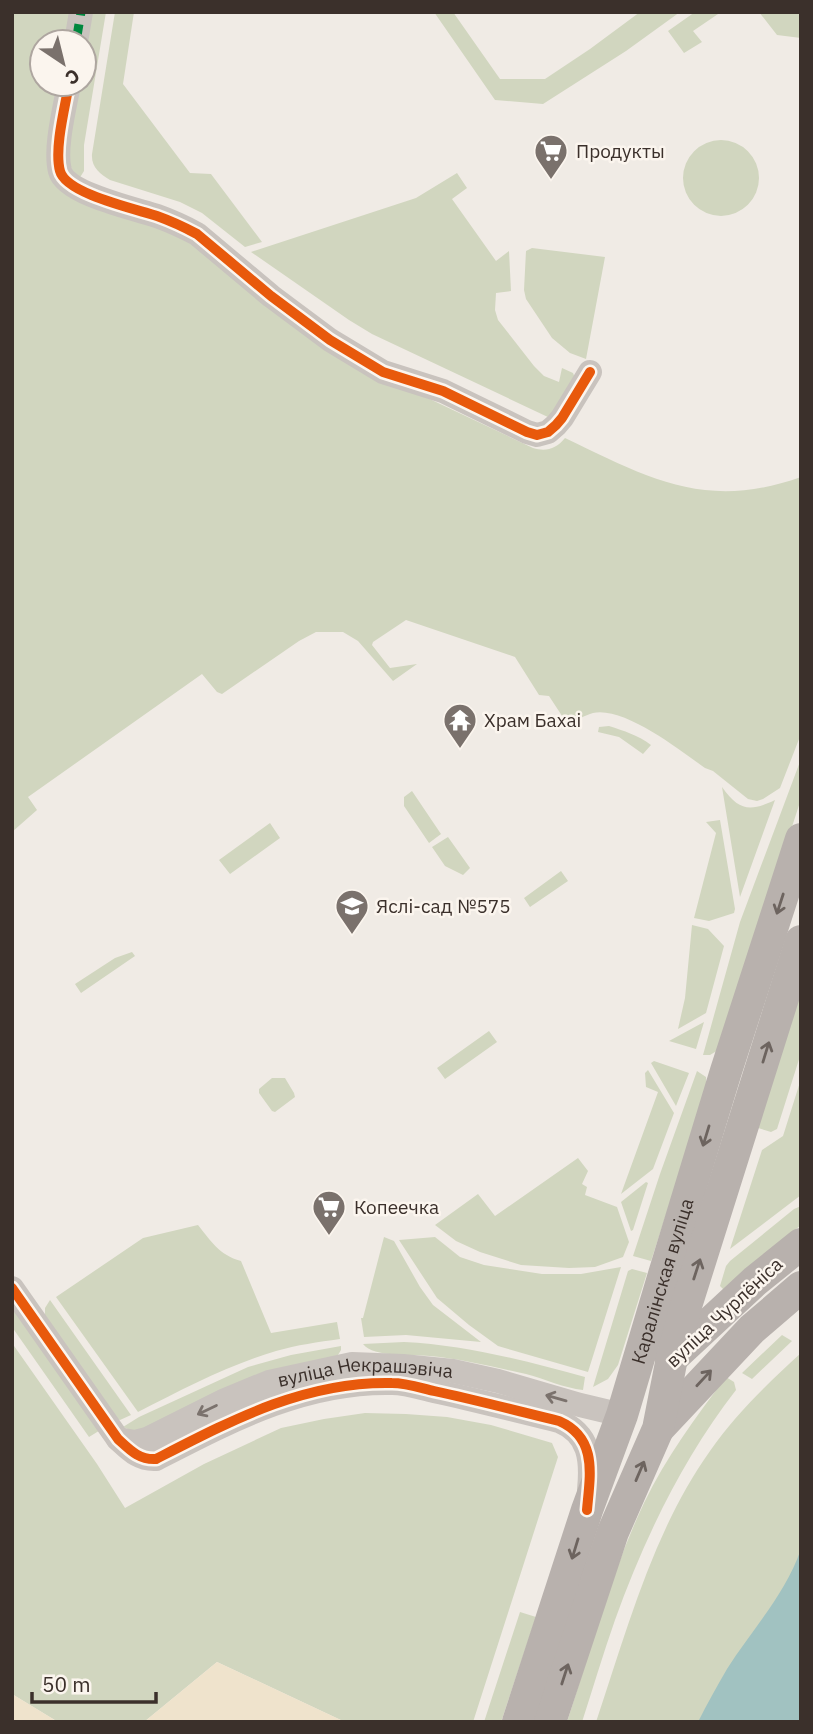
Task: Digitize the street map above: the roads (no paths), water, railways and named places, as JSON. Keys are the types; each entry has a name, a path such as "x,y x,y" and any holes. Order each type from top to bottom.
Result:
{"main road":[{"name":"Каралінская вуліца","path":"518,1722 587,1510 622,1415 726,1071 801,839"},
{"name":"Каралінская вуліца","path":"550,1722 613,1532 658,1429 672,1358 686,1306 801,941"},
{"name":"вуліца Чурлёніса","path":"622,1415 672,1358 755,1281 801,1244"},
{"name":"вуліца Чурлёніса","path":"658,1429 721,1359 801,1287"},
{"path":"686,1306 690,1320 696,1324 705,1325 712,1322"},
{"path":"622,1415 658,1429"}],"street":[{"path":"67,98 59,146 60,171 64,179 98,197 155,216 197,234 271,296 330,340 383,372 443,391 517,428 537,435 548,432 562,418 590,372"},
{"name":"вуліца Некрашэвіча","path":"12,1288 118,1439 135,1454 146,1459 156,1459 222,1425 263,1407 303,1394 344,1385 395,1383 455,1395 559,1421 573,1427 583,1441 590,1460 587,1510"},
{"name":"вуліца Некрашэвіча","path":"118,1439 135,1442 147,1439 269,1382 352,1364 453,1371 622,1415"}],"water":[{"path":"801,1549 801,1722 698,1722 727,1669 786,1581"}],"place":[{"name":"Продукты","path":"551,181"},
{"name":"Храм Бахаі","path":"460,750"},
{"name":"Яслі-сад №575","path":"352,936"},
{"name":"Копеечка","path":"329,1237"}]}
